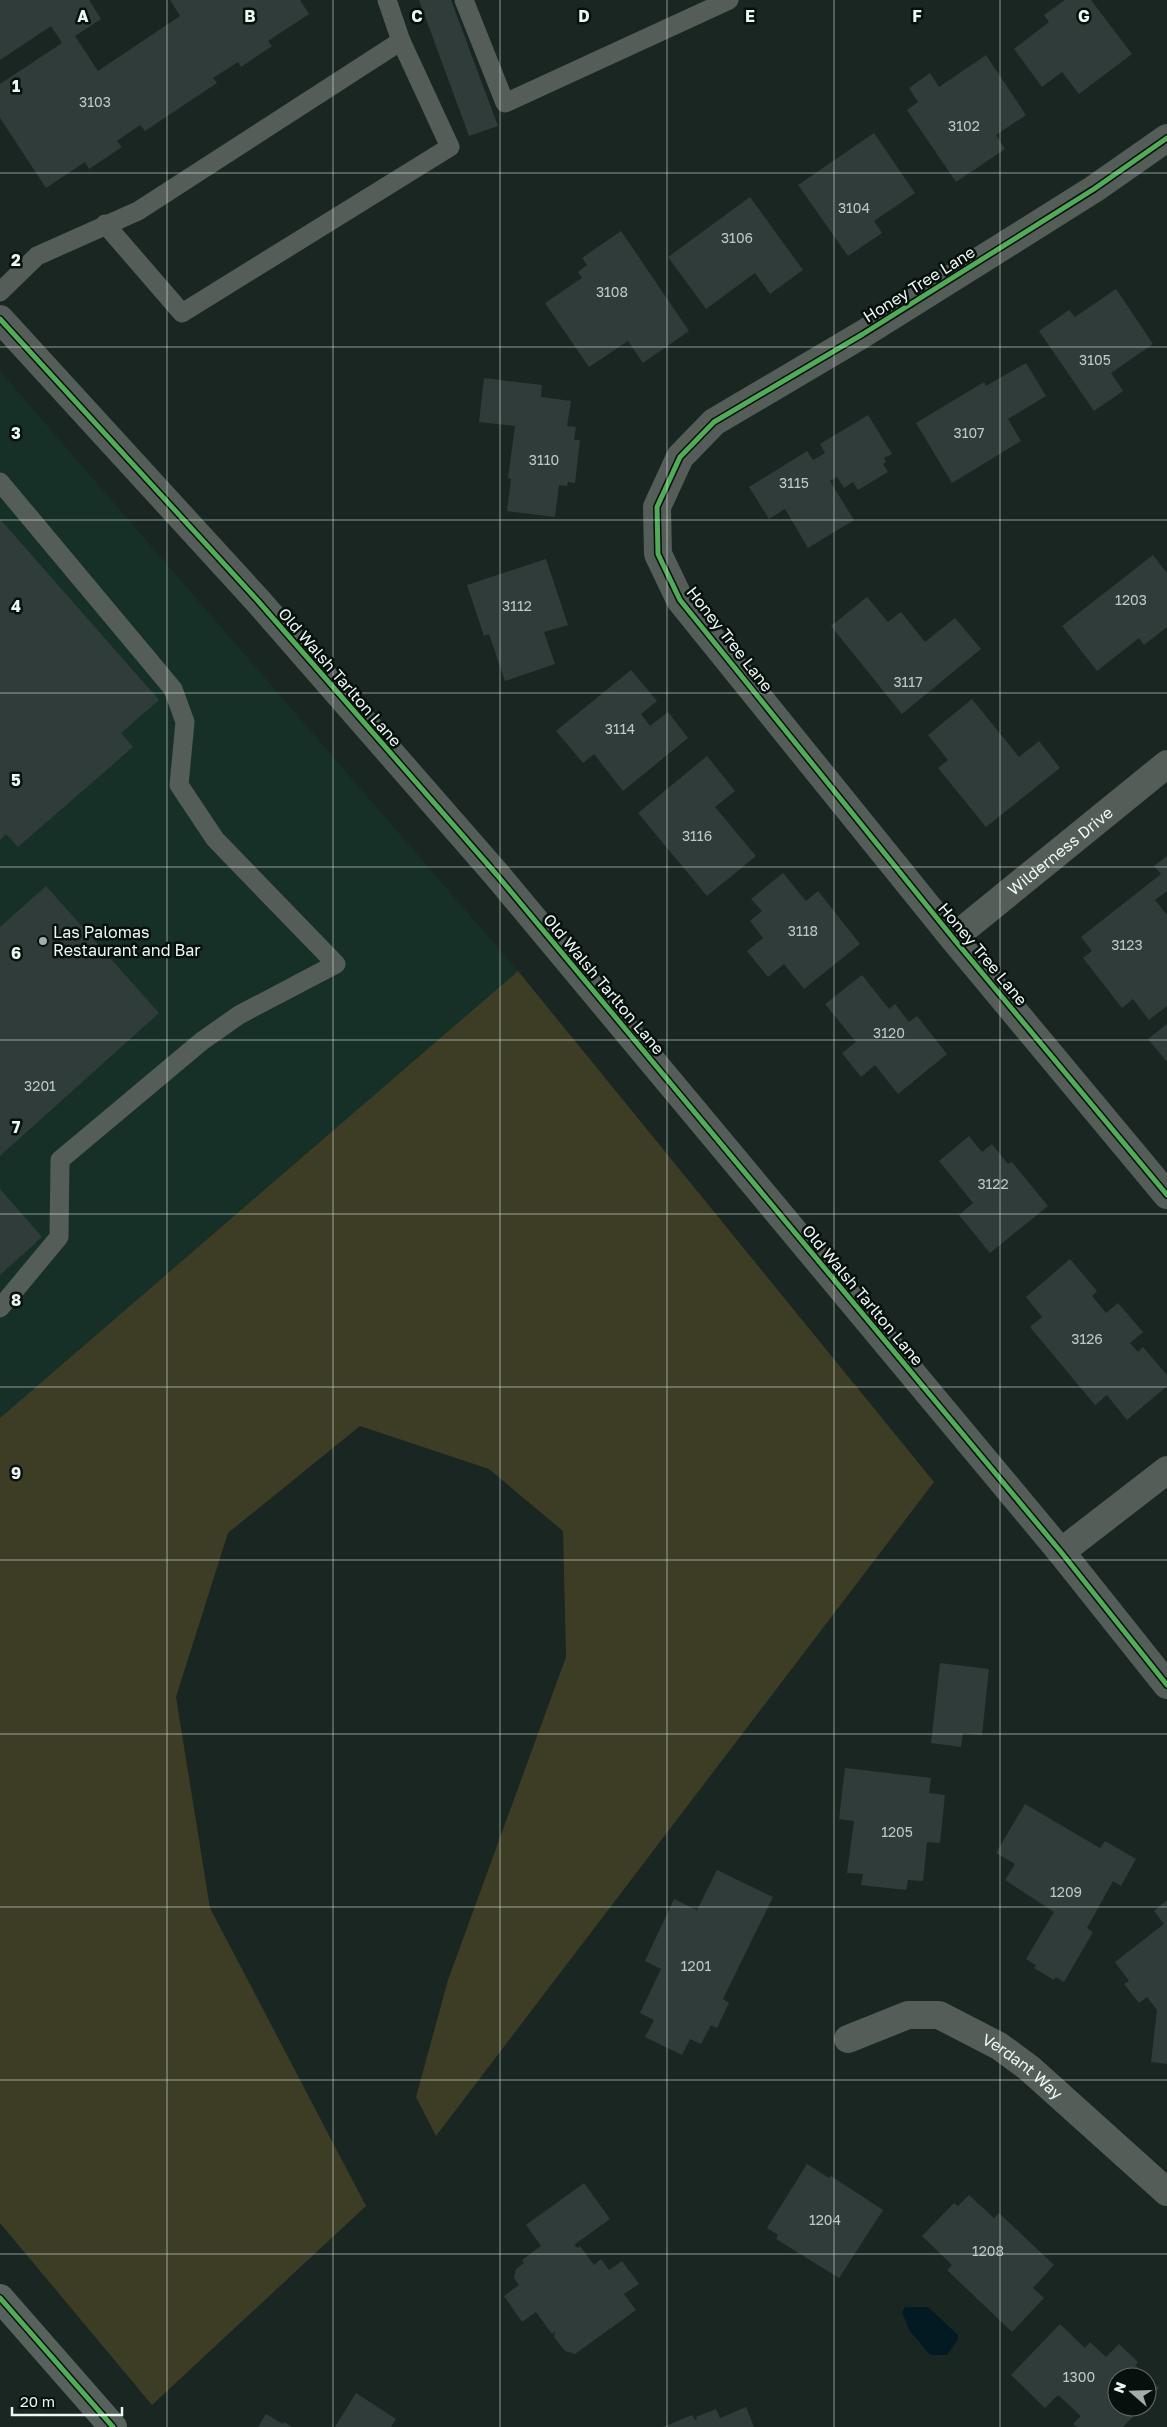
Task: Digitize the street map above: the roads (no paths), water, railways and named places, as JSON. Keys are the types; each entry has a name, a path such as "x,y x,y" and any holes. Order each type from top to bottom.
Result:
{"street":[{"name":"Honey Tree Lane","path":"1167,138 1078,199 863,334 714,422 680,457 657,507 658,554 680,600 953,938 1167,1195"},
{"name":"Old Walsh Tarlton Lane","path":"0,319 258,601 497,874 1061,1552 1167,1685"},
{"name":"Wilderness Drive","path":"953,938 1167,764"},
{"path":"1061,1552 1167,1470"},
{"name":"Verdant Way","path":"848,2039 908,2015 939,2015 999,2046 1028,2068 1167,2192"},
{"path":"0,2298 113,2427"}],"lane":[{"path":"105,224 182,313 450,147 401,41 387,0"},
{"path":"464,0 505,103 729,0"},
{"path":"0,292 37,256 105,224 138,211 401,41"},
{"path":"0,482 173,689 185,722 179,785 215,839 336,964 239,1015 202,1041 60,1160 59,1237 0,1308"}],"water":[{"path":"905,2307 928,2307 958,2335 958,2339 947,2355 930,2355 909,2330 902,2312"}],"place":[{"name":"Las Palomas Restaurant and Bar","path":"43,941"}]}
